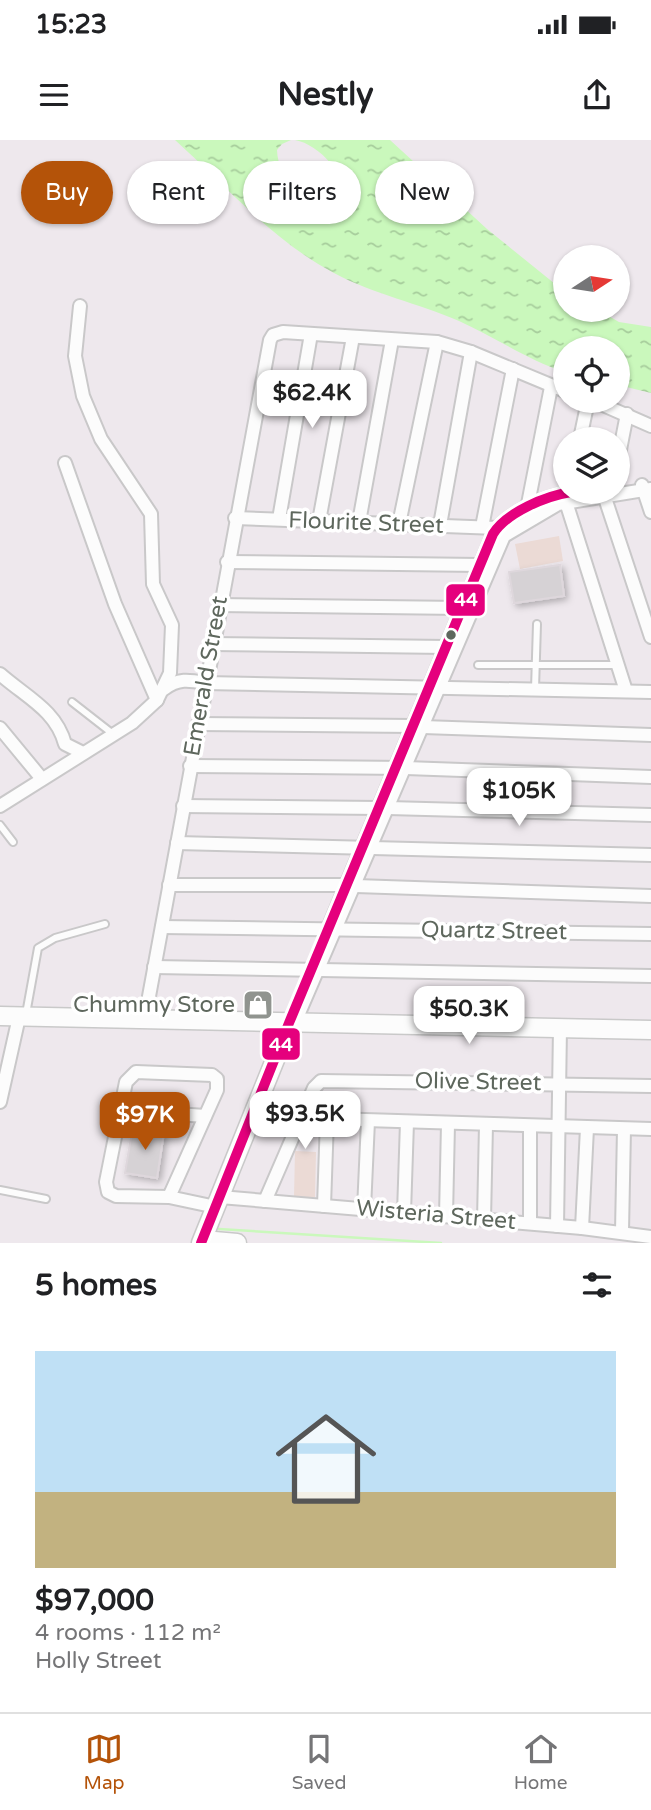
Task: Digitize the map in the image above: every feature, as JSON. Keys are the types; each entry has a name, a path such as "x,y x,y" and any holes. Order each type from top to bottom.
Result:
{"street":[{"path":"0,806 132,723 157,701 164,689 173,637 172,625 153,584 151,513 102,439 83,396 75,356 80,306"},
{"name":"Emerald Street","path":"145,1018 268,345 273,335 284,332 312,334"},
{"path":"279,519 312,334 437,342 471,352 551,387 527,509"},
{"path":"319,521 353,338"},
{"path":"359,522 393,340"},
{"path":"399,524 437,342"},
{"path":"440,526 471,352"},
{"path":"482,527 513,369"},
{"path":"624,427 627,414 651,426"},
{"path":"65,463 115,604 157,701"},
{"path":"647,486 651,512"},
{"path":"434,687 446,647 497,528 553,496"},
{"path":"237,1243 202,1242 434,687 504,536 553,504"},
{"path":"572,504 626,691"},
{"path":"612,504 651,637"},
{"name":"Flourite Street","path":"235,518 497,528"},
{"path":"227,562 480,565"},
{"path":"219,605 462,608"},
{"path":"212,645 446,647"},
{"path":"0,674 53,716 60,725 65,744 83,753"},
{"path":"164,689 176,680 205,683 651,692"},
{"path":"198,724 418,726 651,735"},
{"path":"0,728 42,779"},
{"path":"190,766 400,768 651,777"},
{"path":"183,806 651,815"},
{"path":"177,843 651,855"},
{"path":"169,885 351,886 651,896"},
{"name":"Quartz Street","path":"162,927 651,934"},
{"path":"155,967 651,975"},
{"path":"0,1016 145,1018 290,1027 651,1030"},
{"path":"0,1101 22,1016"},
{"path":"557,1226 560,1028"},
{"path":"169,1197 205,1116 218,1086 215,1077 143,1072 131,1074 126,1082 120,1110 205,1116"},
{"name":"Olive Street","path":"265,1201 314,1088 326,1079 559,1084"},
{"path":"559,1084 651,1086"},
{"name":"Wisteria Street","path":"120,1110 106,1182 108,1192 116,1196 169,1197 218,1202 265,1201 622,1231 651,1237"},
{"path":"301,1118 651,1129"},
{"path":"324,1206 327,1119"},
{"path":"364,1209 368,1121"},
{"path":"404,1213 407,1122"},
{"path":"446,1216 448,1124"},
{"path":"484,1220 486,1125"},
{"path":"530,1127 530,1223"},
{"path":"582,1228 587,1128"},
{"path":"622,1231 624,1129"}],"lane":[{"path":"536,689 537,624"},
{"path":"478,665 618,665"},
{"path":"72,702 113,734"},
{"path":"0,825 13,842"},
{"path":"22,1016 38,948 55,938 105,924"},
{"path":"0,1190 46,1199"}],"shaded area":[{"path":"559,536 563,561 520,569 515,544"},
{"path":"295,1151 316,1152 315,1197 294,1197"}],"water":[{"path":"175,140 291,140 277,150 279,161 243,161 243,204 229,191 229,161 197,161"},
{"path":"295,140 390,140 413,161 375,161 375,224 474,224 474,217 553,282 553,322 619,322 651,327 651,393 630,388 630,336 553,336 553,367 459,321 334,273 264,224 361,224 361,161 328,161 306,143"}],"building":[{"path":"560,565 564,596 514,603 509,572"},
{"path":"133,1126 164,1132 157,1178 125,1173"}],"waterway":[{"path":"219,1229 441,1243"}],"transit line":[{"name":"44","path":"201,1243 289,1023 493,534 517,512 553,496"}],"place":[{"name":"Chummy Store","path":"258,1005"}]}
